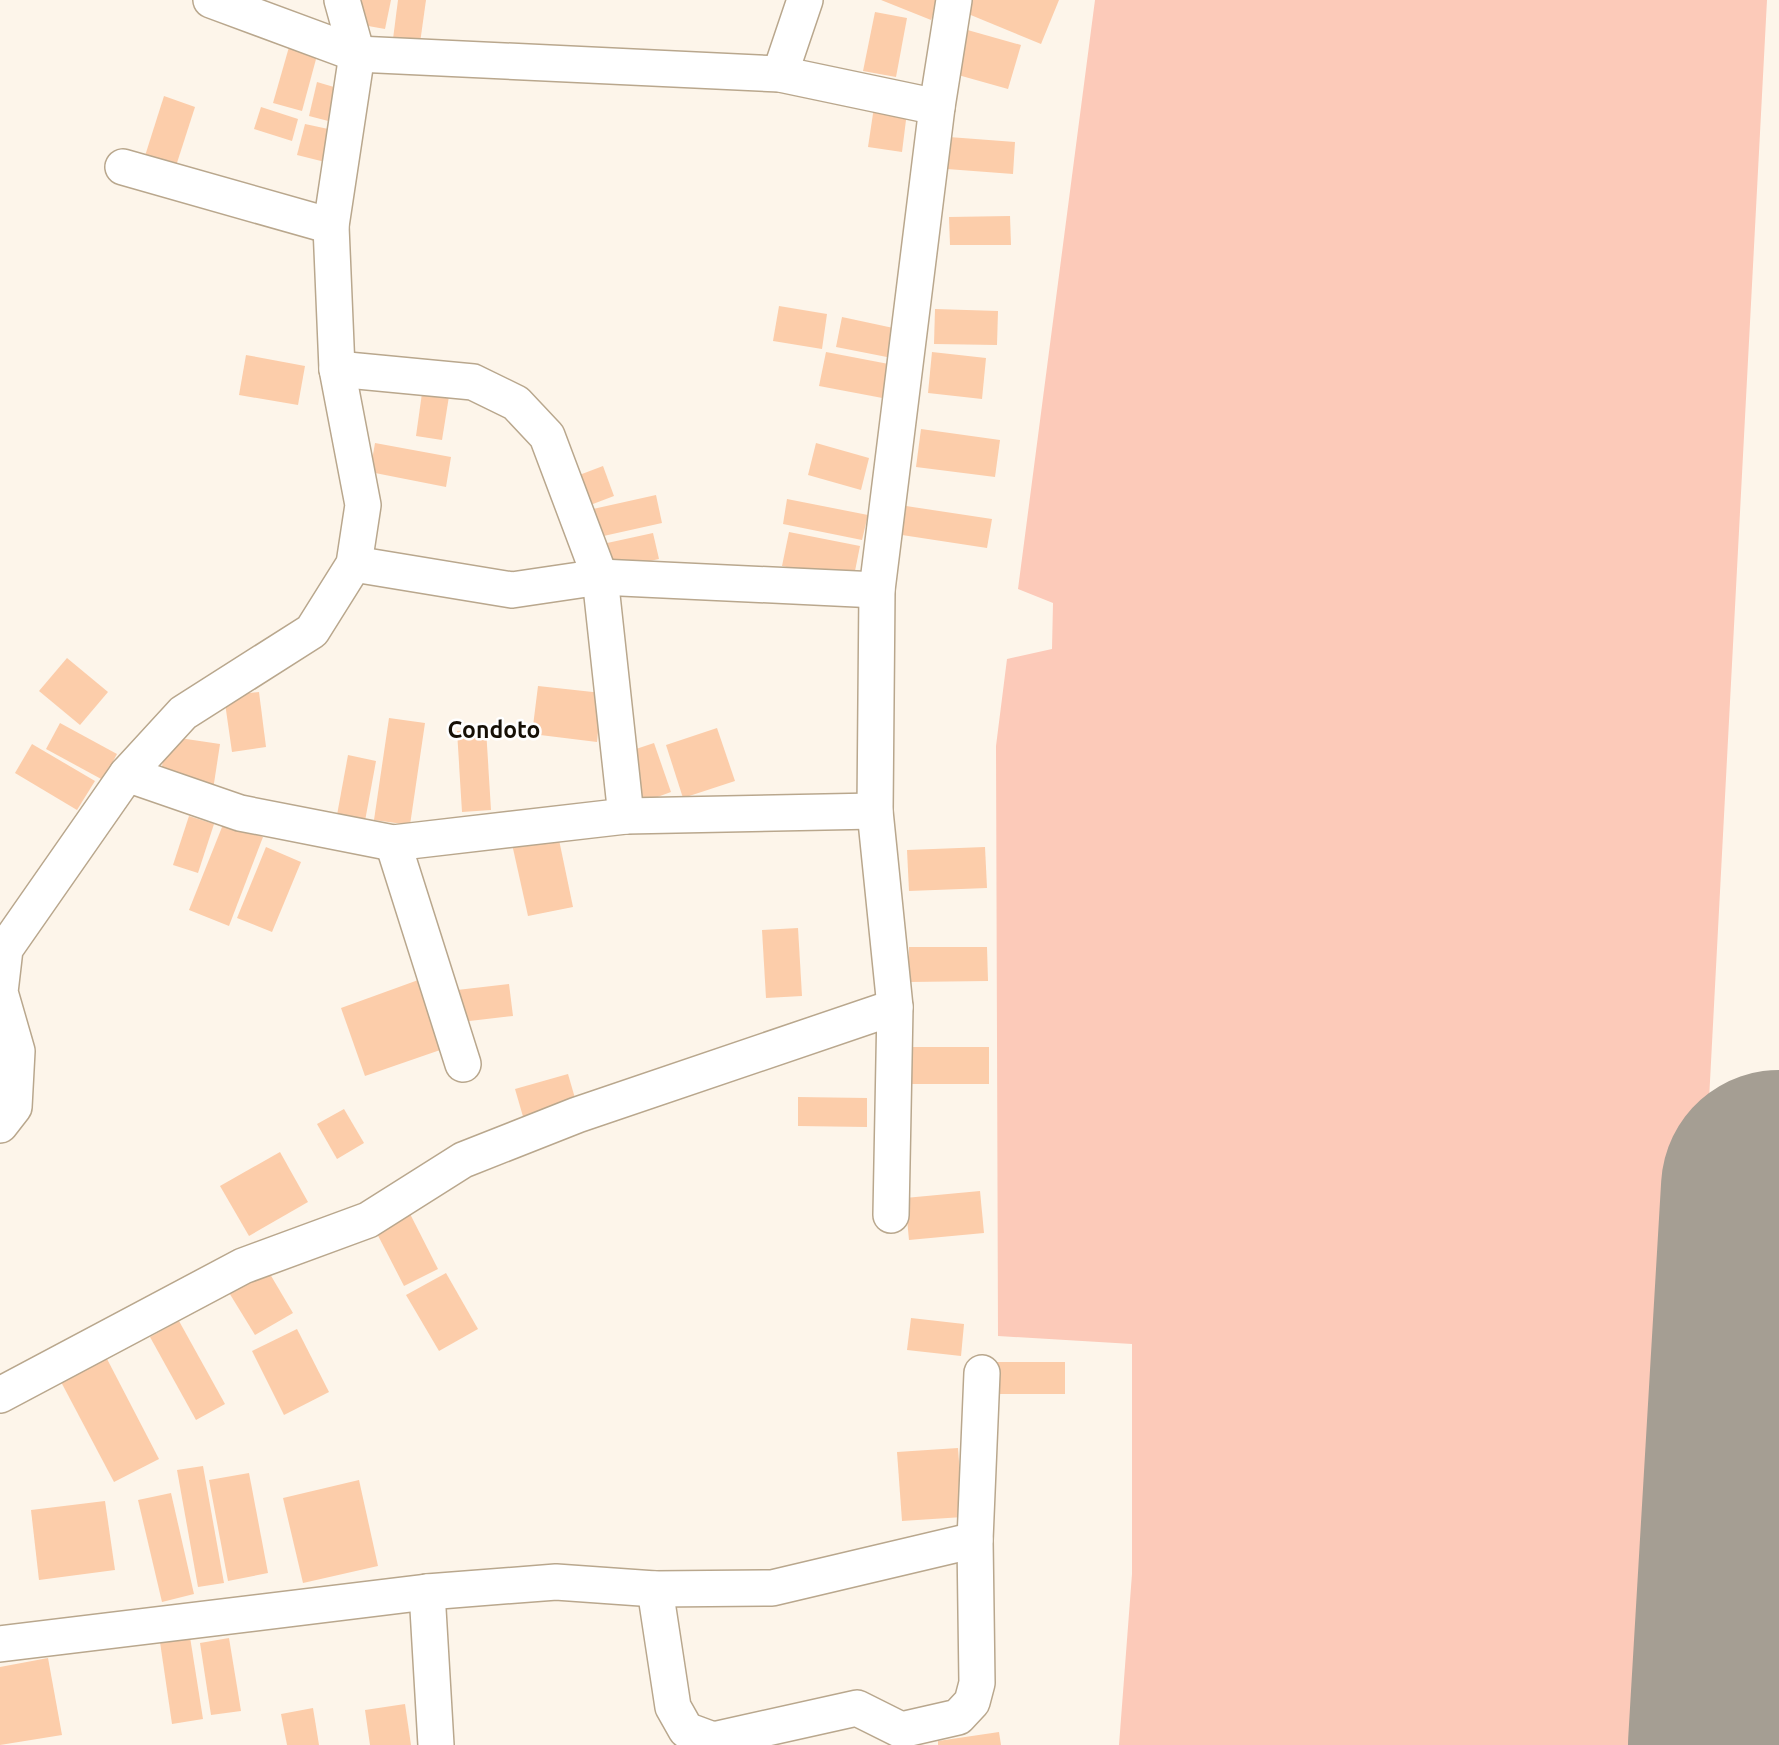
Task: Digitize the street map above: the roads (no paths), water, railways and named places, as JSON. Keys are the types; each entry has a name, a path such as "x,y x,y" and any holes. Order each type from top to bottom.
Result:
{"street":[{"path":"211,0 357,54 780,74 937,107"},
{"path":"0,1125 14,1107 17,1051 0,992 5,949 127,774 183,713 312,631 355,564 363,505 337,369 331,226 357,54 342,0"},
{"path":"780,74 805,0"},
{"path":"891,1215 895,1007 875,811 877,590 937,107 954,0"},
{"path":"123,167 331,226"},
{"path":"337,369 473,382 516,403 547,436 600,577 626,816"},
{"path":"355,564 512,590 600,577 877,590"},
{"path":"127,774 240,813 393,843 626,816 875,811"},
{"path":"393,843 463,1064"},
{"path":"0,1395 243,1266 368,1220 463,1160 577,1115 895,1007"},
{"path":"654,1588 673,1707 687,1730 713,1740 857,1708 902,1737 958,1717 972,1702 977,1683 975,1540 982,1373"},
{"path":"0,1644 427,1592 556,1582 654,1588 772,1588 975,1540"},
{"path":"427,1592 436,1745"}],"district":[{"name":"Condoto","path":"494,729"}]}
